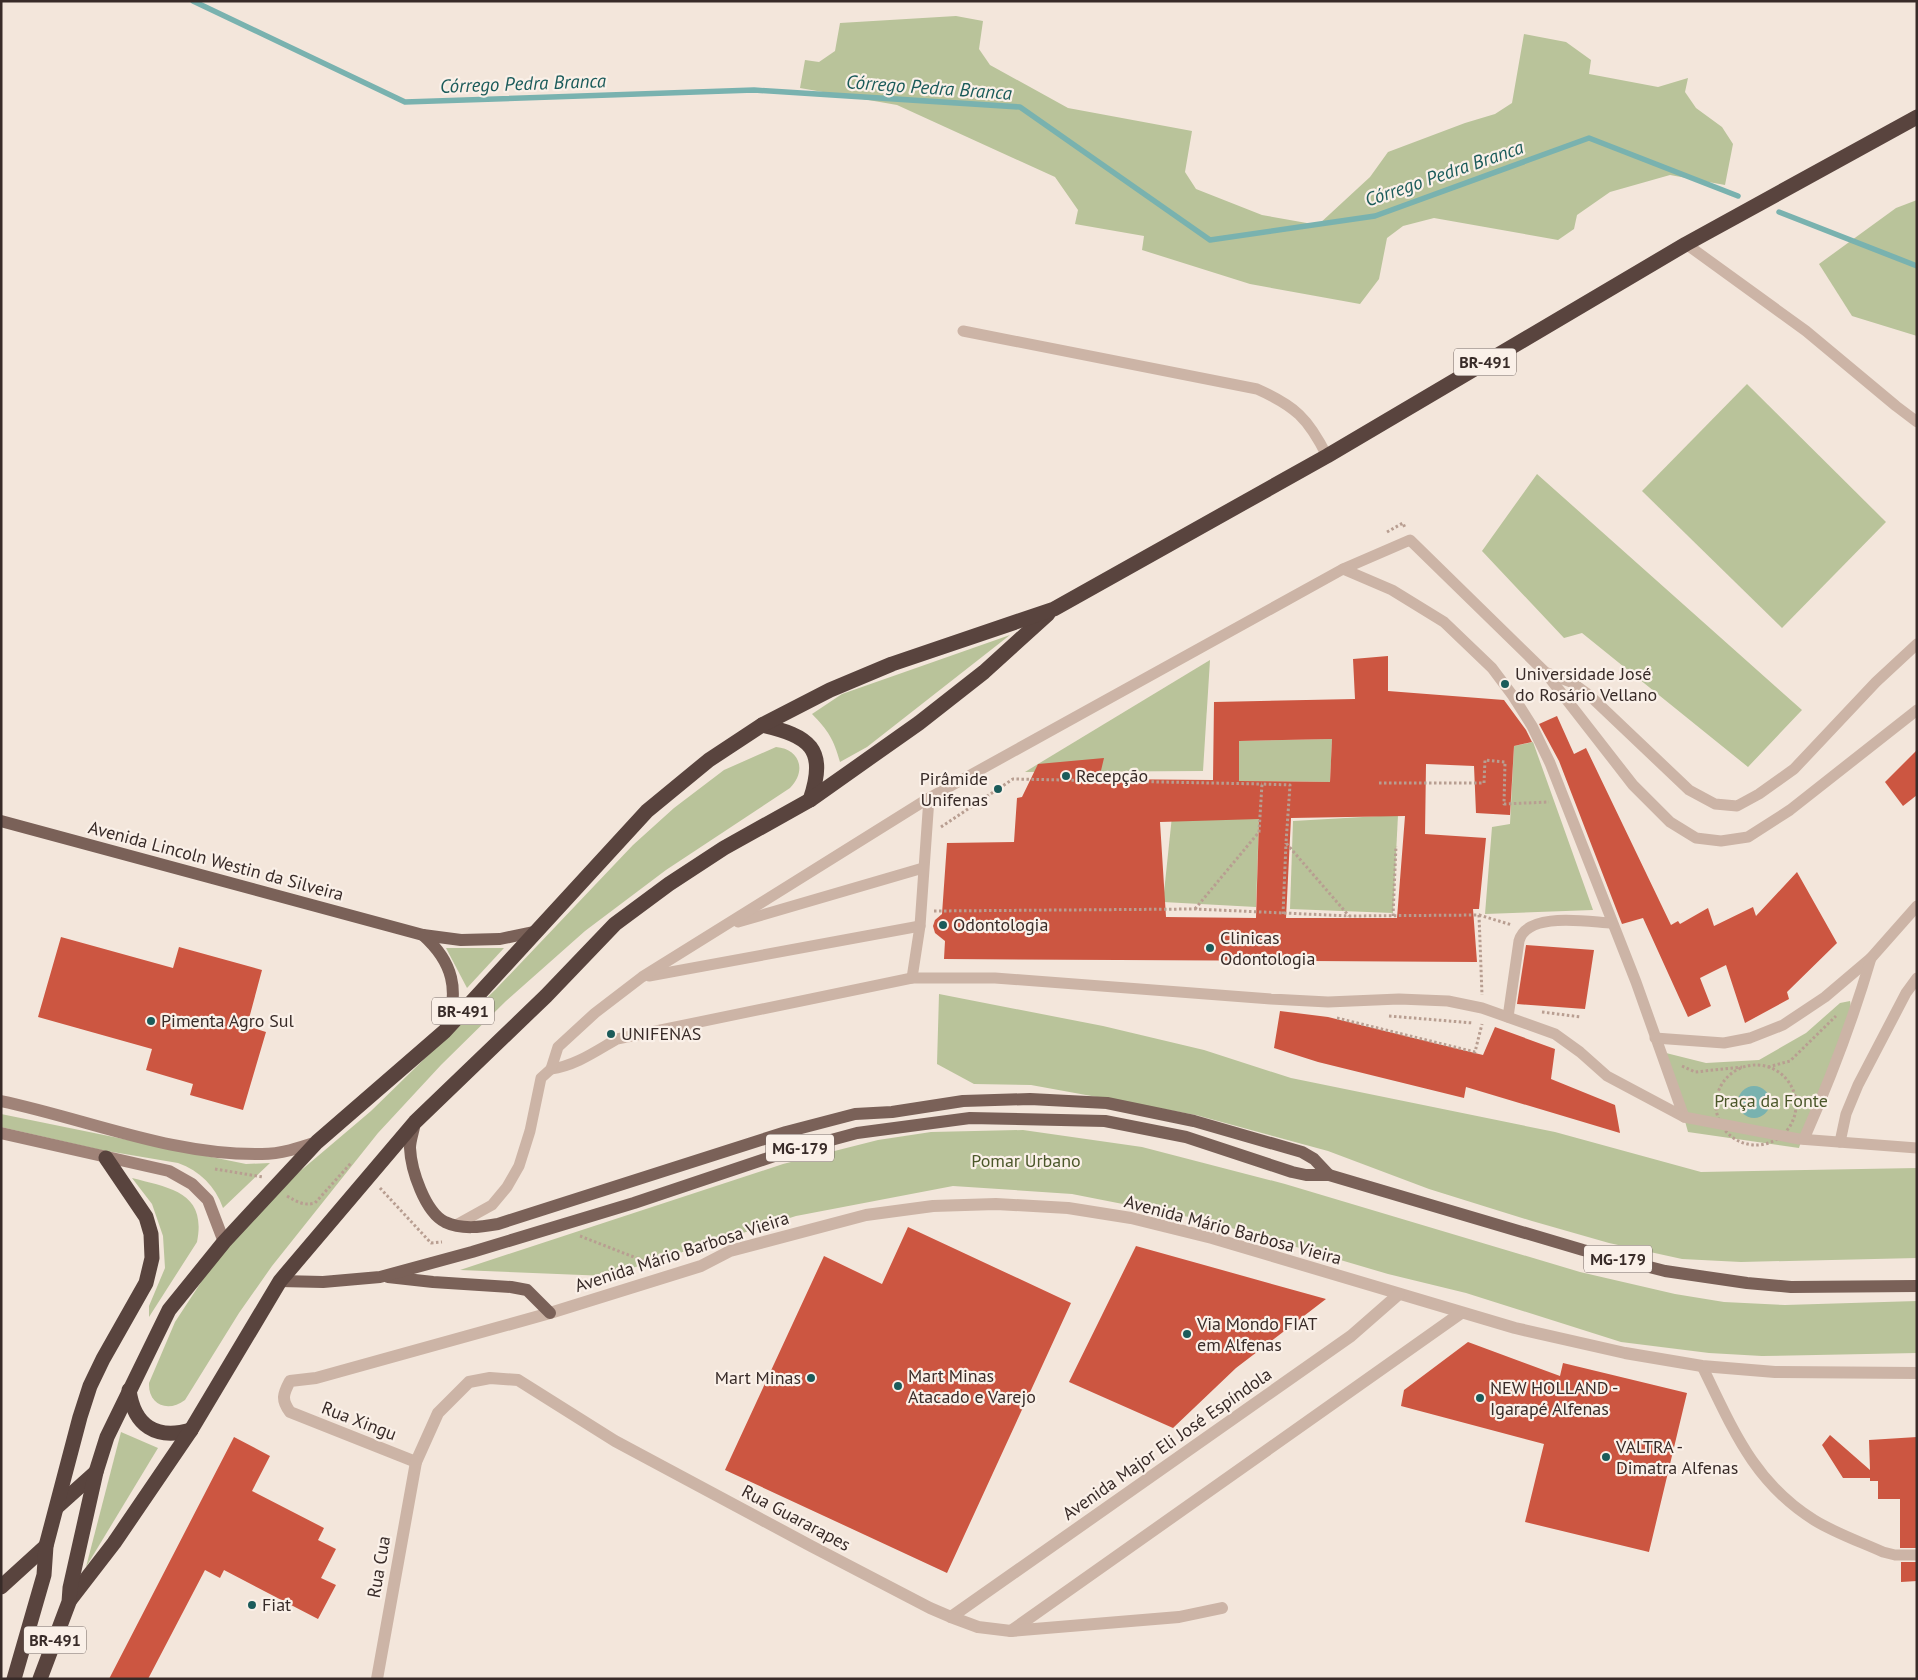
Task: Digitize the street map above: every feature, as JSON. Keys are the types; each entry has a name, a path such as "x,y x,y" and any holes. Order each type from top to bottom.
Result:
{"highway":[{"name":"BR-491","path":"40,1679 69,1602 70,1588 96,1472 107,1437 169,1310 224,1242 317,1142 445,1031 647,811 709,760 762,725 830,690 892,664 1054,609 1327,456 1686,244 1917,117"},
{"name":"BR-491","path":"69,1602 114,1543 191,1430 280,1281 416,1122 546,996 615,924 669,884 724,848 810,800 919,723 984,672 1054,609"},
{"path":"762,725 789,732 803,739 813,751 817,764 817,780 810,800"},
{"path":"14,1679 44,1575 46,1546 90,1386 103,1359 146,1284 152,1258 151,1234 146,1217 106,1158"},
{"path":"129,1390 134,1411 148,1428 169,1434 191,1430"},
{"path":"57,1508 96,1472"},
{"path":"1,1587 46,1546"}],"main road":[{"name":"Avenida Lincoln Westin da Silveira","path":"1,820 422,935 462,940 500,939 538,931"},
{"name":"Avenida Lincoln Westin da Silveira","path":"422,935 434,945 450,971 454,1001 445,1031"},
{"name":"MG-179","path":"456,1226 475,1228 498,1224 776,1135 855,1114 892,1112 963,1101 1030,1099 1107,1103 1194,1121 1302,1152 1314,1159 1329,1175"},
{"path":"1,1101 41,1109 154,1141 216,1152 262,1154 289,1151 317,1142"},
{"name":"MG-179","path":"280,1281 323,1282 380,1277 599,1214 783,1153 858,1133 970,1118 1105,1121 1186,1137 1292,1172 1306,1175 1329,1175 1583,1250 1665,1271 1747,1283 1791,1287 1917,1286"},
{"path":"416,1122 410,1148 420,1192 444,1222 456,1226"},
{"path":"1,1133 169,1171 192,1184 208,1200 224,1242"},
{"path":"380,1277 512,1287 527,1290 550,1313"}],"street":[{"name":"Avenida Mário Barbosa Vieira","path":"290,1412 284,1404 282,1396 290,1381 316,1378 550,1313 701,1266 730,1251 866,1215 933,1206 996,1204 1068,1208 1131,1218 1212,1238 1515,1328 1625,1353 1702,1366 1775,1372 1917,1373"},
{"name":"Avenida Major Eli José Espíndola","path":"951,1618 1351,1336 1399,1294"},
{"path":"1011,1631 1461,1313"},
{"name":"Rua Guararapes","path":"416,1462 438,1413 469,1382 490,1378 518,1380 615,1441 810,1546 951,1618 978,1627 1011,1631 1179,1617 1222,1608"},
{"name":"Rua Xingu","path":"290,1412 416,1462"},
{"name":"Rua Cua","path":"377,1679 416,1462"}],"lane":[{"path":"1686,244 1806,331 1917,422"},
{"path":"963,330 1257,390 1282,400 1303,417 1318,438 1327,456"},
{"path":"456,1226 492,1206 507,1187 519,1166 530,1131 541,1078 550,1069 558,1047 594,1013 642,978 928,798 1343,569 1410,540 1545,672 1633,785 1670,822 1696,838 1720,841 1748,837 1790,810 1917,710"},
{"path":"1343,569 1392,590 1444,622 1492,668 1532,726 1566,801 1636,982 1684,1117"},
{"path":"1545,672 1571,682 1589,695 1689,790 1715,804 1736,806 1760,794 1794,769 1876,682 1917,644"},
{"path":"912,978 920,926 928,798"},
{"path":"724,926 923,868"},
{"path":"1655,1038 1724,1042 1750,1038 1766,1033 1804,1012 1871,958 1917,906"},
{"path":"1508,1017 1519,941 1524,930 1533,924 1556,921 1612,923"},
{"path":"642,978 920,926"},
{"path":"1801,1139 1835,1065 1871,958"},
{"path":"550,1069 563,1067 578,1061 617,1039 912,978 994,978 1319,1001 1399,999 1448,1001 1482,1008 1555,1034 1580,1052 1607,1076 1684,1117 1721,1128 1777,1137 1917,1148"},
{"path":"1840,1142 1846,1114 1858,1085 1906,993 1917,978"},
{"path":"1702,1366 1736,1436 1759,1471 1784,1497 1815,1520 1884,1552 1895,1555 1917,1556"}],"path":[{"path":"1379,783 1484,783 1485,760 1505,762 1504,804 1566,801"},
{"path":"940,828 1012,779 1290,785 1283,914"},
{"path":"1195,909 1259,832 1262,784"},
{"path":"1286,842 1350,916"},
{"path":"1392,916 1396,846"},
{"path":"930,911 1195,909 1350,916 1479,914 1524,930"},
{"path":"1479,914 1482,1008"},
{"path":"1536,1011 1581,1017"},
{"path":"1768,1067 1790,1061 1836,1015"},
{"path":"1679,1065 1695,1072 1755,1065 1768,1067 1779,1072 1794,1092 1797,1105 1794,1118 1788,1129 1767,1144 1754,1145 1740,1142 1721,1128 1717,1111 1717,1098 1722,1085 1730,1074 1742,1067"},
{"path":"1721,1128 1729,1135 1738,1136"},
{"path":"1777,1137 1798,1142 1801,1139"},
{"path":"284,1194 299,1203 307,1205 316,1203 351,1162"},
{"path":"209,1168 267,1178"},
{"path":"380,1188 431,1243 444,1242"},
{"path":"577,1232 580,1236 644,1261"}],"green space":[{"path":"956,16 983,21 979,49 990,65 1068,108 1192,131 1185,172 1196,189 1262,215 1318,225 1370,177 1388,152 1465,123 1495,114 1512,103 1524,34 1566,42 1591,60 1589,74 1658,87 1688,78 1685,92 1696,108 1722,127 1733,144 1725,185 1670,175 1610,192 1577,215 1574,229 1558,240 1434,218 1403,226 1387,238 1379,279 1360,304 1250,284 1142,250 1144,236 1075,224 1078,210 1055,177 897,105 800,88 805,60 819,62 835,51 840,23"},
{"path":"1917,200 1917,336 1852,316 1819,264 1896,208"},
{"path":"1747,384 1886,522 1782,628 1642,491"},
{"path":"1537,474 1802,710 1748,767 1582,633 1564,638 1482,551"},
{"path":"1010,635 867,747 840,762 830,736 812,714 842,694"},
{"path":"1210,660 1203,771 1025,772 1038,764"},
{"path":"1332,739 1330,782 1239,781 1239,741"},
{"path":"1533,742 1593,910 1485,914 1492,827 1510,824 1514,746"},
{"path":"776,747 791,752 798,762 798,775 790,788 666,870 585,931 506,1001 441,1065 378,1133 272,1266 239,1313 185,1400 172,1406 160,1405 155,1401 150,1391 149,1383 175,1322 211,1267 272,1195 371,1111 496,989 633,845 674,808 724,770"},
{"path":"1398,815 1393,913 1290,909 1293,821"},
{"path":"1172,816 1259,818 1256,907 1163,902"},
{"path":"446,948 504,948 467,988"},
{"path":"939,994 1103,1026 1204,1050 1291,1078 1555,1132 1701,1172 1917,1168 1917,1258 1741,1262 1682,1259 1609,1243 1532,1221 1429,1189 1328,1151 1196,1115 1031,1085 974,1084 937,1064"},
{"name":"Praça da Fonte","path":"1850,1001 1850,1011 1839,1048 1799,1148 1688,1132 1666,1053 1706,1063 1759,1060 1806,1033 1840,1003"},
{"path":"1,1114 246,1164 270,1163 223,1208 216,1193 206,1180 186,1166 101,1150 1,1127"},
{"name":"Pomar Urbano","path":"1023,1130 1142,1147 1285,1184 1580,1272 1675,1294 1724,1302 1785,1305 1917,1301 1917,1353 1762,1356 1709,1353 1621,1342 1466,1293 1388,1274 1204,1220 1072,1194 953,1186 796,1216 607,1276 460,1270 783,1164 878,1140 931,1132"},
{"path":"132,1178 172,1189 182,1195 191,1202 199,1225 197,1242 149,1317 149,1306 165,1268 163,1236 152,1204"},
{"path":"121,1432 158,1448 86,1567"}],"water":[{"path":"1754,1086 1760,1087 1765,1091 1769,1096 1769,1108 1765,1113 1760,1117 1754,1118 1748,1117 1743,1113 1739,1108 1738,1102 1739,1096 1743,1091 1748,1087"}],"building":[{"path":"1388,656 1388,691 1504,700 1526,730 1532,742 1514,746 1510,815 1476,813 1474,766 1426,764 1425,834 1486,838 1479,909 1473,909 1477,962 944,959 945,941 935,933 933,926 935,920 942,914 947,843 1014,842 1017,798 1022,797 1038,764 1104,758 1099,779 1213,780 1214,702 1355,699 1353,659","holes":["1332,739 1330,782 1239,781 1239,741","1405,816 1397,918 1286,918 1291,818","1259,819 1256,918 1166,917 1160,822"]},
{"path":"1557,716 1574,754 1586,748 1671,925 1678,921 1680,924 1708,908 1714,926 1753,907 1756,916 1797,872 1837,943 1787,992 1789,999 1745,1023 1726,965 1700,978 1711,1006 1688,1017 1643,918 1622,924 1559,761 1539,724"},
{"path":"1917,750 1917,795 1903,806 1885,782"},
{"name":"Pimenta Agro Sul","path":"61,937 173,968 179,947 262,970 247,1026 266,1032 243,1110 190,1095 193,1084 146,1070 152,1049 38,1017"},
{"path":"1526,945 1594,950 1585,1009 1517,1004"},
{"path":"1280,1011 1328,1017 1483,1055 1495,1027 1555,1049 1551,1079 1615,1105 1620,1133 1466,1087 1464,1098 1318,1062 1274,1048"},
{"name":"Mart Minas Atacado e Varejo","path":"908,1227 1071,1303 947,1573 725,1470 824,1256 882,1284"},
{"name":"Via Mondo FIAT em Alfenas","path":"1136,1246 1326,1299 1236,1368 1173,1428 1069,1382"},
{"name":"VALTRA - Dimatra Alfenas","path":"1468,1342 1560,1376 1563,1363 1687,1393 1649,1552 1525,1522 1544,1444 1401,1406 1404,1390"},
{"path":"1830,1435 1870,1470 1869,1440 1917,1437 1917,1548 1900,1548 1900,1499 1878,1499 1878,1481 1870,1481 1870,1478 1843,1478 1822,1445"},
{"path":"234,1437 270,1456 252,1491 324,1528 318,1540 336,1549 321,1578 336,1585 318,1619 224,1570 220,1578 205,1570 148,1679 109,1679"},
{"path":"1901,1562 1917,1562 1917,1581 1901,1582"}],"waterway":[{"name":"Córrego Pedra Branca","path":"193,1 405,102 754,90 1020,107 1210,240 1375,216 1589,138 1738,196"},
{"name":"Córrego Pedra Branca","path":"1779,212 1917,266"}],"place":[{"name":"Universidade José do Rosário Vellano","path":"1505,684"},
{"name":"Recepção","path":"1066,776"},
{"name":"Pirâmide Unifenas","path":"998,789"},
{"name":"Odontologia","path":"943,925"},
{"name":"Clinicas Odontologia","path":"1210,948"},
{"name":"Pimenta Agro Sul","path":"151,1021"},
{"name":"UNIFENAS","path":"611,1034"},
{"name":"Via Mondo FIAT em Alfenas","path":"1187,1334"},
{"name":"Mart Minas","path":"811,1378"},
{"name":"Mart Minas Atacado e Varejo","path":"898,1386"},
{"name":"NEW HOLLAND - Igarapé Alfenas","path":"1480,1398"},
{"name":"VALTRA - Dimatra Alfenas","path":"1606,1457"},
{"name":"Fiat","path":"252,1605"}]}
